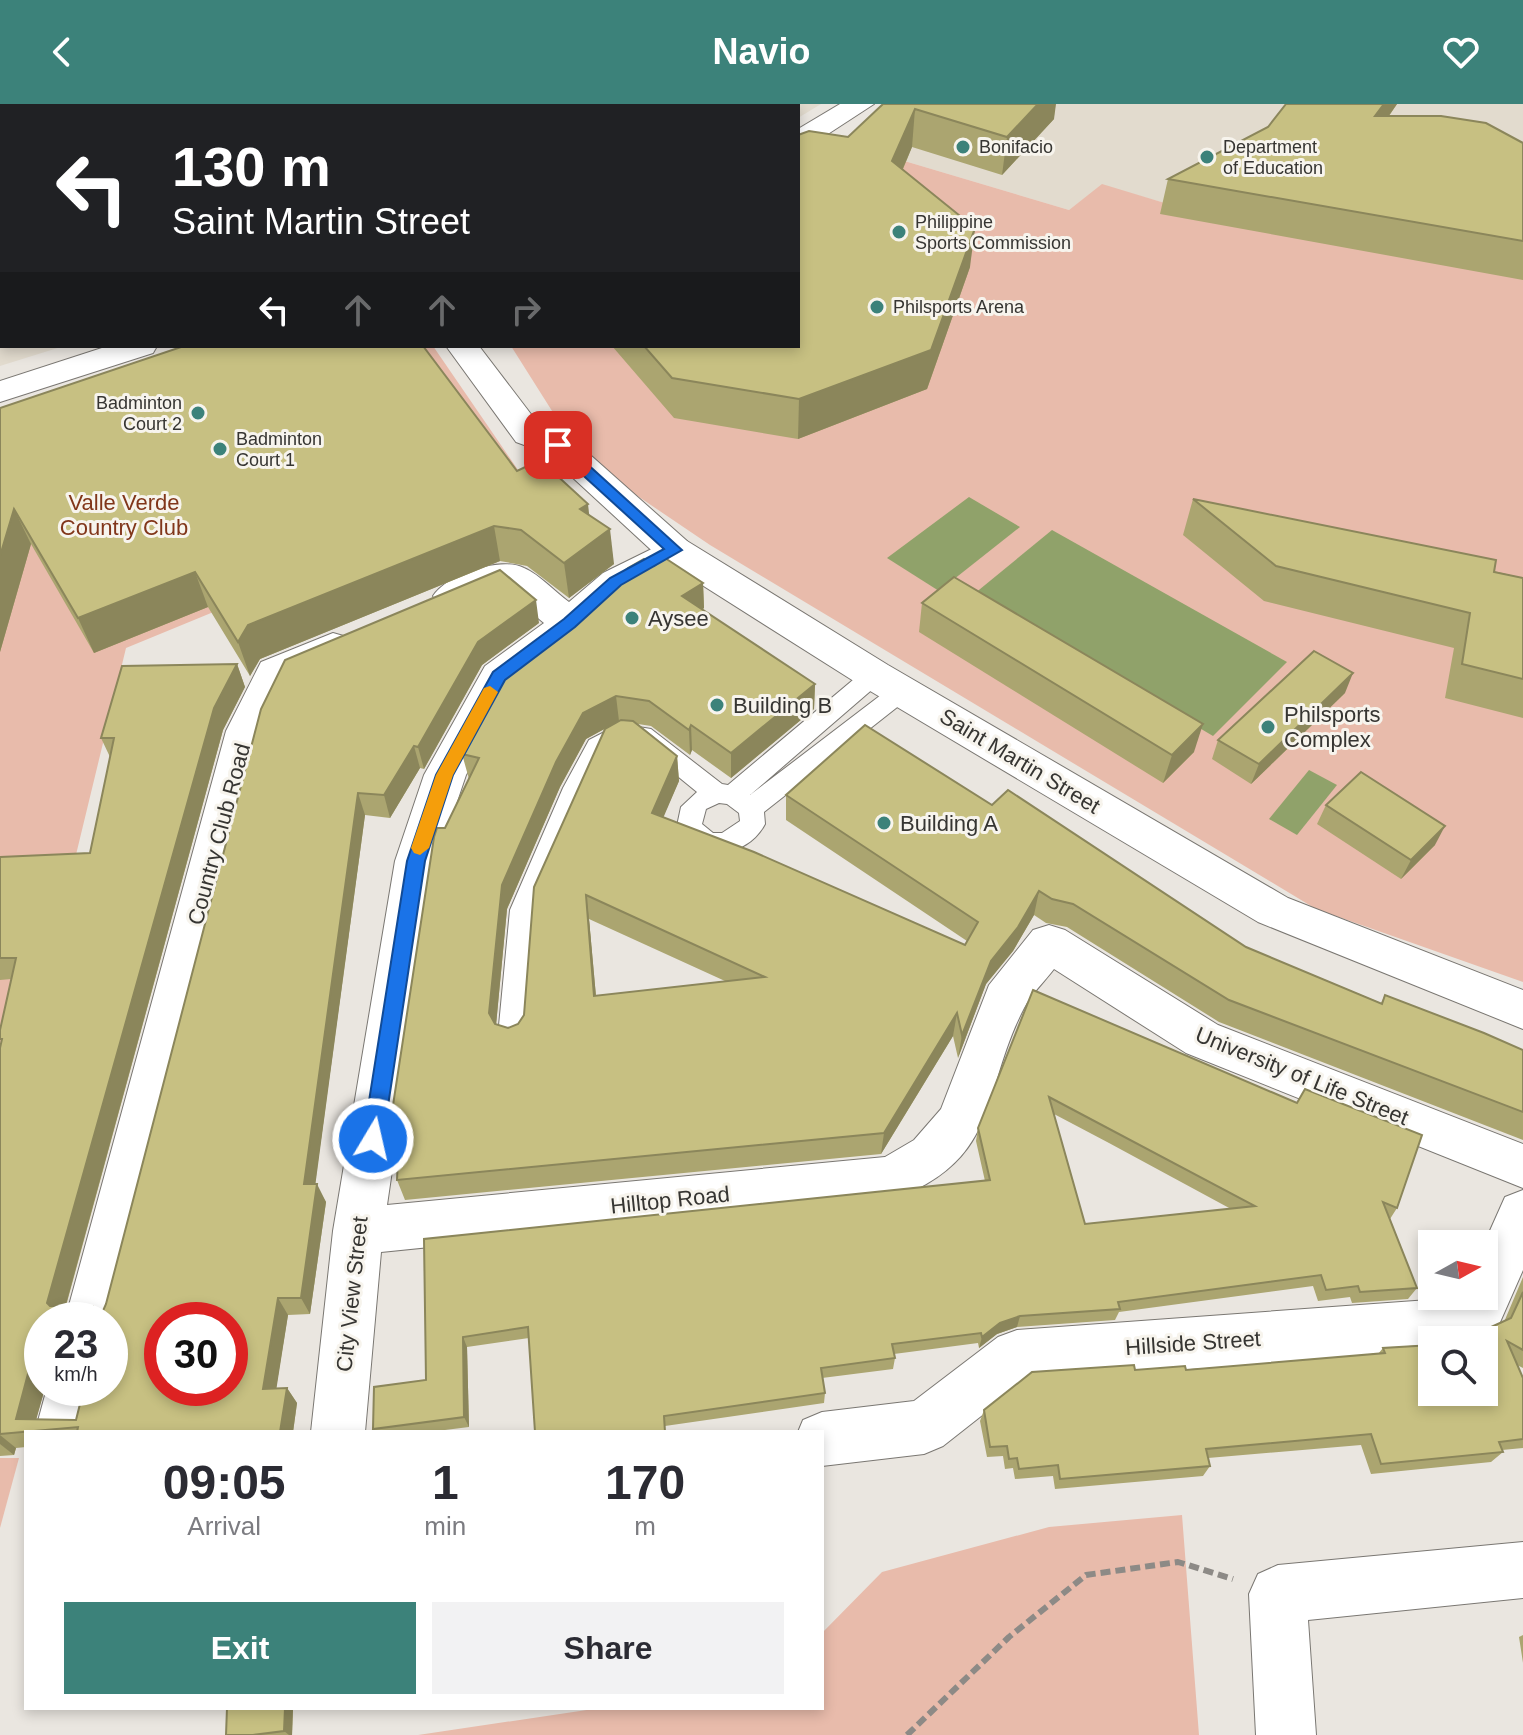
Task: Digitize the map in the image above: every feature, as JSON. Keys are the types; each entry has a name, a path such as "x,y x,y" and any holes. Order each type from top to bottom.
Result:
{"street":[{"path":"800,140 860,104"},
{"path":"0,392 135,348"},
{"name":"Saint Martin Street","path":"464,348 528,434 558,445 674,550 888,683 1273,910 1523,1010"},
{"name":"Saint Martin Street","path":"500,348 555,426 558,445"},
{"name":"City View Street","path":"338,1430 358,1231 416,861 445,775 499,676 570,623 616,582 674,550"},
{"path":"422,609 488,580 512,577 570,623"},
{"name":"Country Club Road","path":"96,1302 246,731 275,672 369,631"},
{"name":"University of Life Street","path":"960,1121 1005,998 1049,943 1202,1039 1523,1166"},
{"name":"Hilltop Road","path":"358,1231 892,1178 931,1155 960,1121"},
{"name":"Hillside Street","path":"824,1439 924,1427 1017,1355 1425,1328 1479,1312 1523,1213"},
{"path":"63,1430 69,1406"},
{"path":"1286,1735 1278,1594 1523,1570"}],"lane":[{"path":"733,799 819,720 888,683"},
{"path":"754,856 727,844 709,843 694,835 688,823 689,809 700,798 733,799 843,737 888,683"},
{"path":"819,720 843,737"},
{"path":"512,1036 523,910 575,788 597,746 620,733 643,735 733,799 753,824 744,836 727,844"}],"path":[{"path":"907,1735 1009,1637 1086,1575 1178,1562 1278,1594"}],"shaded area":[{"path":"800,104 821,104 800,117"},
{"name":"Department of Education","path":"903,104 1523,104 1523,216 1168,204 1102,185 1069,210 854,146"},
{"path":"0,348 58,348 0,366"},
{"path":"969,497 1020,527 939,591 887,558"},
{"path":"1052,530 1287,662 1213,736 974,594"},
{"path":"1309,770 1337,785 1297,835 1269,819"}],"green space":[{"name":"Philsports Complex","path":"854,146 1069,210 1102,184 1168,204 1241,169 1523,216 1523,982 1316,909 710,545 608,476 559,422 512,348 800,348"},
{"name":"Valle Verde Country Club","path":"239,348 434,348 527,483 126,648 74,863 0,1097 0,424"},
{"path":"0,1458 19,1458 0,1528"},
{"path":"1182,1515 1199,1735 418,1735 587,1710 824,1710 824,1631 882,1572 1049,1527"}],"building":[{"name":"Philsports Arena","path":"883,104 1038,104 1007,137 915,109 892,161 975,228 931,350 799,399 672,378 646,348 800,348 800,134 809,131 848,137"},
{"path":"1286,104 1384,104 1375,116 1441,116 1486,123 1523,143 1523,241 1168,179 1268,127"},
{"name":"Valle Verde Country Club","path":"178,348 425,348 517,471 540,460 588,504 580,509 610,529 564,563 521,530 494,526 248,625 238,642 195,572 78,618 14,509 0,556 0,408"},
{"path":"1193,499 1496,560 1494,572 1523,578 1523,679 1462,664 1470,613 1276,566"},
{"path":"665,558 703,583 682,596 815,684 731,753 691,725 689,730 649,701 616,696 583,713 556,762 502,885 489,1013 495,1024 508,1028 518,1024 524,1015 534,887 605,729 621,720 633,721 677,756 652,813 754,852 965,945 978,922 786,795 865,725 992,805 1008,790 1246,947 1382,1004 1385,995 1523,1050 1523,1112 1229,1000 1073,904 1052,899 1039,891 1018,927 991,961 962,1035 957,1013 884,1133 397,1180 399,1137 388,1138 434,837 437,828 445,828 479,758 462,754 512,662 628,568 644,559 654,566","holes":["586,895 765,977 594,996"]},
{"path":"500,570 536,600 478,642 418,747 414,746 384,795 358,793 304,1184 317,1184 301,1298 278,1298 263,1389 287,1388 280,1430 77,1430 78,1427 0,1434 0,1030 16,958 0,958 0,857 90,853 114,738 101,738 122,666 237,664 214,708 47,1302 24,1302 24,1389 16,1419 76,1420 80,1406 128,1406 128,1302 107,1302 261,709 285,660"},
{"path":"954,577 1203,724 1172,755 922,603"},
{"path":"1314,651 1353,673 1259,764 1218,740"},
{"path":"1361,772 1445,826 1411,860 1326,805"},
{"path":"1033,990 1297,1103 1305,1089 1422,1135 1397,1208 1383,1202 1417,1288 1360,1292 1358,1286 1326,1290 1321,1275 1118,1302 1120,1309 1020,1316 1000,1323 982,1337 981,1333 892,1344 895,1358 821,1368 825,1393 664,1416 665,1430 535,1430 528,1327 463,1337 464,1417 373,1429 374,1387 426,1380 424,1239 990,1180 978,1128","holes":["1049,1097 1255,1206 1085,1224"]},
{"path":"1523,1292 1523,1350 1507,1341 1523,1378 1523,1439 1499,1442 1503,1452 1381,1464 1371,1434 1206,1449 1210,1466 1060,1479 1058,1465 1019,1469 1017,1458 1009,1459 1007,1446 990,1447 984,1410 1032,1372 1134,1365 1135,1370 1185,1366 1186,1370 1385,1353 1383,1348 1418,1346 1418,1406 1498,1406 1498,1326 1493,1326 1511,1318"},
{"path":"227,1710 285,1710 284,1731 226,1735"}],"slow traffic":[{"path":"420,848 445,775 490,692"}],"place":[{"name":"Bonifacio","path":"963,147"},
{"name":"Department of Education","path":"1207,157"},
{"name":"Philippine Sports Commission","path":"899,232"},
{"name":"Philsports Arena","path":"877,307"},
{"name":"Badminton Court 2","path":"198,413"},
{"name":"Badminton Court 1","path":"220,449"},
{"name":"Aysee","path":"632,618"},
{"name":"Building B","path":"717,705"},
{"name":"Philsports Complex","path":"1268,727"},
{"name":"Building A","path":"884,823"}],"route":[{"path":"373,1139 416,861 445,775 499,676 570,623 616,582 674,550 558,445"}]}
